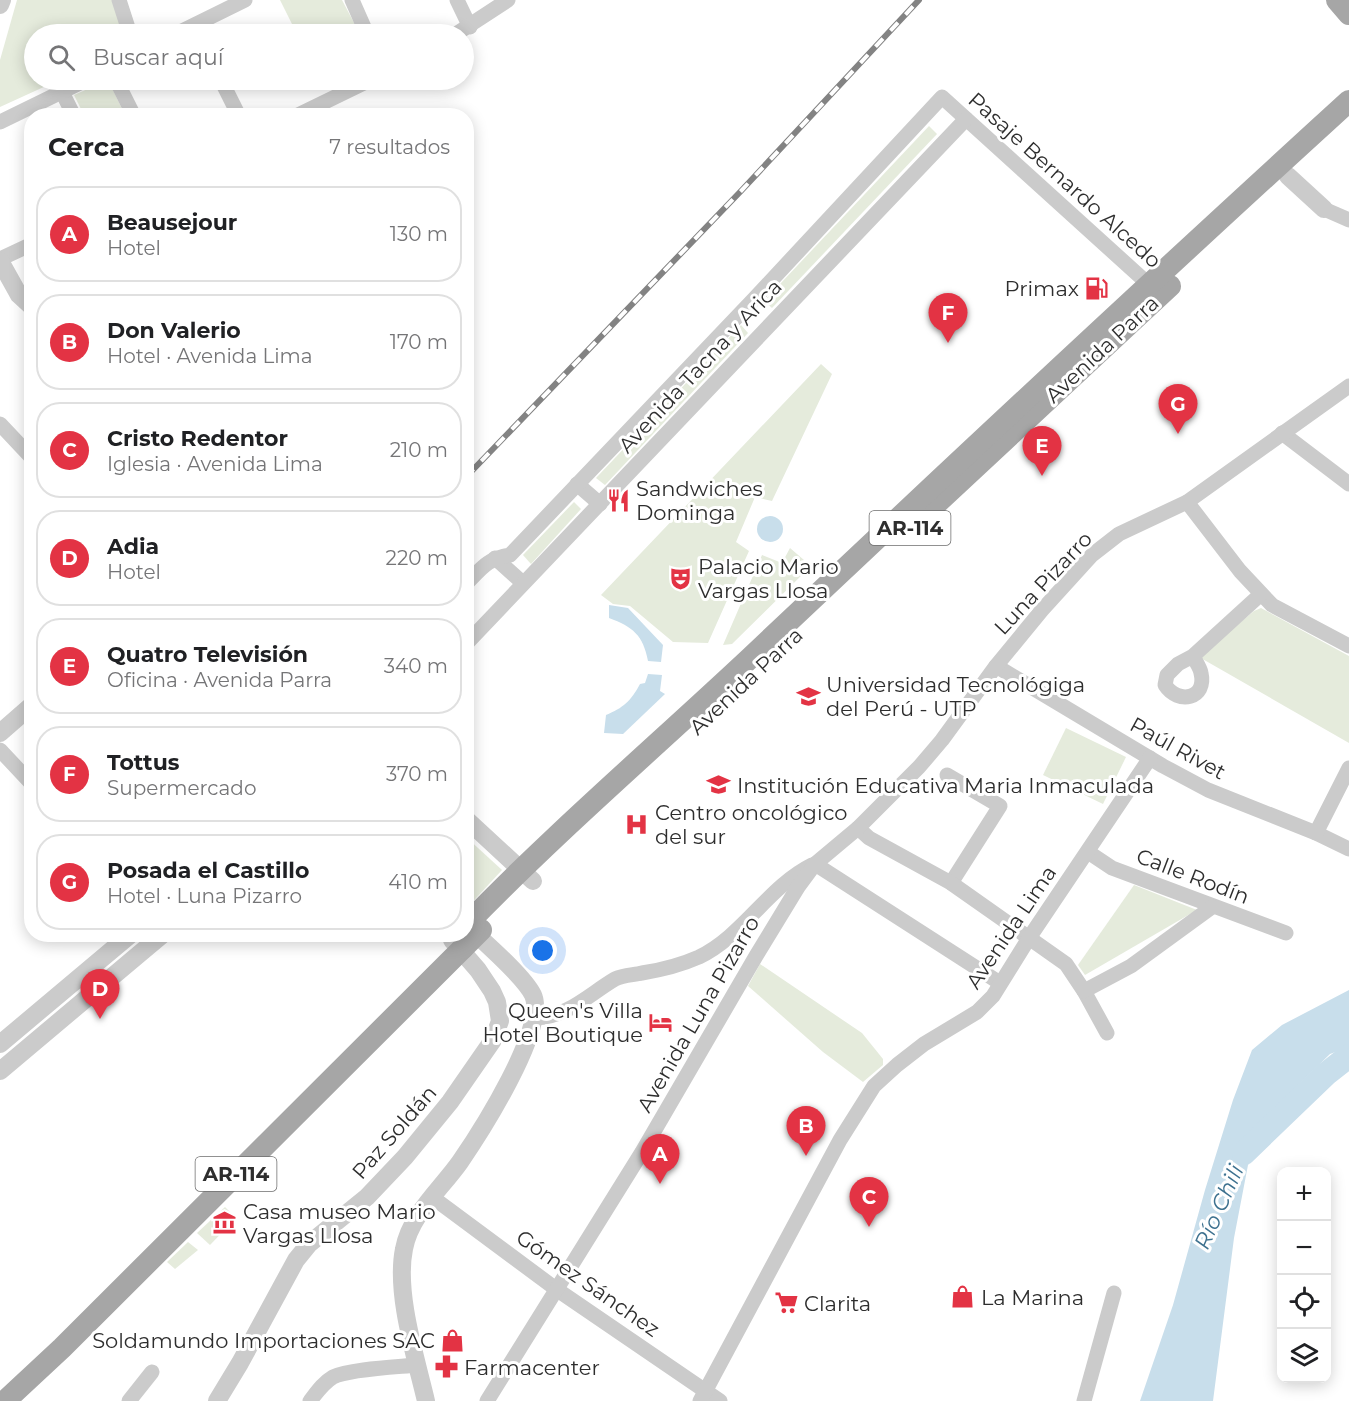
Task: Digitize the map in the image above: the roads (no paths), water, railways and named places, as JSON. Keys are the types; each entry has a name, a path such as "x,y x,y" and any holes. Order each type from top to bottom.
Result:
{"main road":[{"path":"1337,0 1349,14"},
{"name":"Avenida Parra","path":"474,925 1283,171 1349,101"},
{"name":"Avenida Parra","path":"1283,171 1349,120"},
{"name":"AR-114","path":"3,1391 456,942"}],"street":[{"path":"0,5 2,0"},
{"path":"119,0 127,24"},
{"path":"352,0 363,24"},
{"path":"457,0 462,24"},
{"path":"473,24 508,0"},
{"path":"206,24 242,1"},
{"path":"29,108 66,90"},
{"path":"121,90 130,108"},
{"path":"226,90 235,108"},
{"path":"312,108 349,90"},
{"path":"62,92 70,108"},
{"name":"Pasaje Bernardo Alcedo","path":"942,97 1155,290"},
{"name":"Avenida Tacna y Arica","path":"474,576 495,558 510,555 747,307 942,97"},
{"path":"0,122 24,110"},
{"name":"Avenida Tacna y Arica","path":"474,635 966,119"},
{"path":"1283,171 1324,209 1349,220"},
{"path":"24,248 0,260 19,295 24,300"},
{"path":"747,307 768,326"},
{"name":"Luna Pizarro","path":"815,864 858,828 927,758 996,666 1042,610 1092,555 1119,534 1187,502 1349,386"},
{"path":"3,433 24,451"},
{"path":"1282,433 1349,484"},
{"path":"577,484 600,504"},
{"path":"1187,502 1240,572 1272,605 1349,646"},
{"path":"495,558 523,583"},
{"path":"1192,656 1261,594"},
{"name":"Paúl Rivet","path":"996,666 1208,790 1316,833 1349,849"},
{"path":"0,733 24,712"},
{"path":"0,750 24,776"},
{"name":"Avenida Lima","path":"703,1396 840,1140 874,1086 924,1044 977,1012 993,996 1029,938 1150,758"},
{"path":"1316,833 1349,768"},
{"path":"947,775 1000,806 951,883"},
{"path":"474,826 527,875"},
{"path":"858,828 869,838 951,883 1066,964 1107,1033"},
{"name":"Calle Rodín","path":"1088,852 1112,868 1286,933"},
{"path":"535,1018 551,1017 573,1006 618,977 666,969 700,956 727,937 795,874 815,864 1000,984"},
{"name":"Avenida Luna Pizarro","path":"487,1401 642,1152 768,937 815,864"},
{"path":"1084,991 1131,966 1212,907"},
{"path":"0,1044 121,942"},
{"path":"0,1071 153,942"},
{"name":"Paz Soldán","path":"217,1401 296,1260 309,1244 367,1197 405,1156 450,1102 493,1041 500,1021 497,1002 468,942"},
{"path":"426,1401 404,1301 401,1270 404,1247 415,1221 460,1162 503,1090 525,1048 535,1018 536,1007 532,994 517,975 474,942"},
{"name":"Gómez Sánchez","path":"432,1197 703,1396 720,1401"},
{"path":"1084,1401 1114,1293"},
{"path":"310,1401 333,1377 417,1365"},
{"path":"129,1401 152,1372"}],"water":[{"path":"770,516 779,520 783,529 779,538 770,542 761,538 757,529 761,520"},
{"path":"609,605 628,608 663,645 661,662 648,661 636,633 609,618"},
{"path":"648,674 662,675 660,691 665,694 623,734 604,733 606,715 626,703 640,684 645,683"},
{"path":"1349,990 1349,1047 1330,1054 1289,1094 1248,1165 1234,1238 1213,1401 1140,1401 1173,1305 1233,1100 1252,1050 1282,1025"}],"waterway":[{"name":"Río Chili","path":"1244,1153 1326,1074 1349,1056"}],"railway":[{"path":"474,469 741,191 919,0"}],"place":[{"name":"Primax","path":"1097,288"},
{"name":"Tottus","path":"948,343"},
{"name":"Posada el Castillo","path":"1178,434"},
{"name":"Quatro Televisión","path":"1042,476"},
{"name":"Sandwiches Dominga","path":"618,500"},
{"name":"Palacio Mario Vargas Llosa","path":"680,578"},
{"name":"Universidad Tecnológiga del Perú - UTP","path":"808,696"},
{"name":"Institución Educativa Maria Inmaculada","path":"719,785"},
{"name":"Centro oncológico del sur","path":"637,824"},
{"name":"Adia","path":"100,1019"},
{"name":"Queen's Villa Hotel Boutique","path":"661,1022"},
{"name":"Don Valerio","path":"806,1156"},
{"name":"Beausejour","path":"660,1184"},
{"name":"Casa museo Mario Vargas Llosa","path":"225,1223"},
{"name":"Cristo Redentor","path":"869,1227"},
{"name":"La Marina","path":"963,1297"},
{"name":"Clarita","path":"786,1303"},
{"name":"Soldamundo Importaciones SAC","path":"453,1340"},
{"name":"Farmacenter","path":"446,1367"}]}
